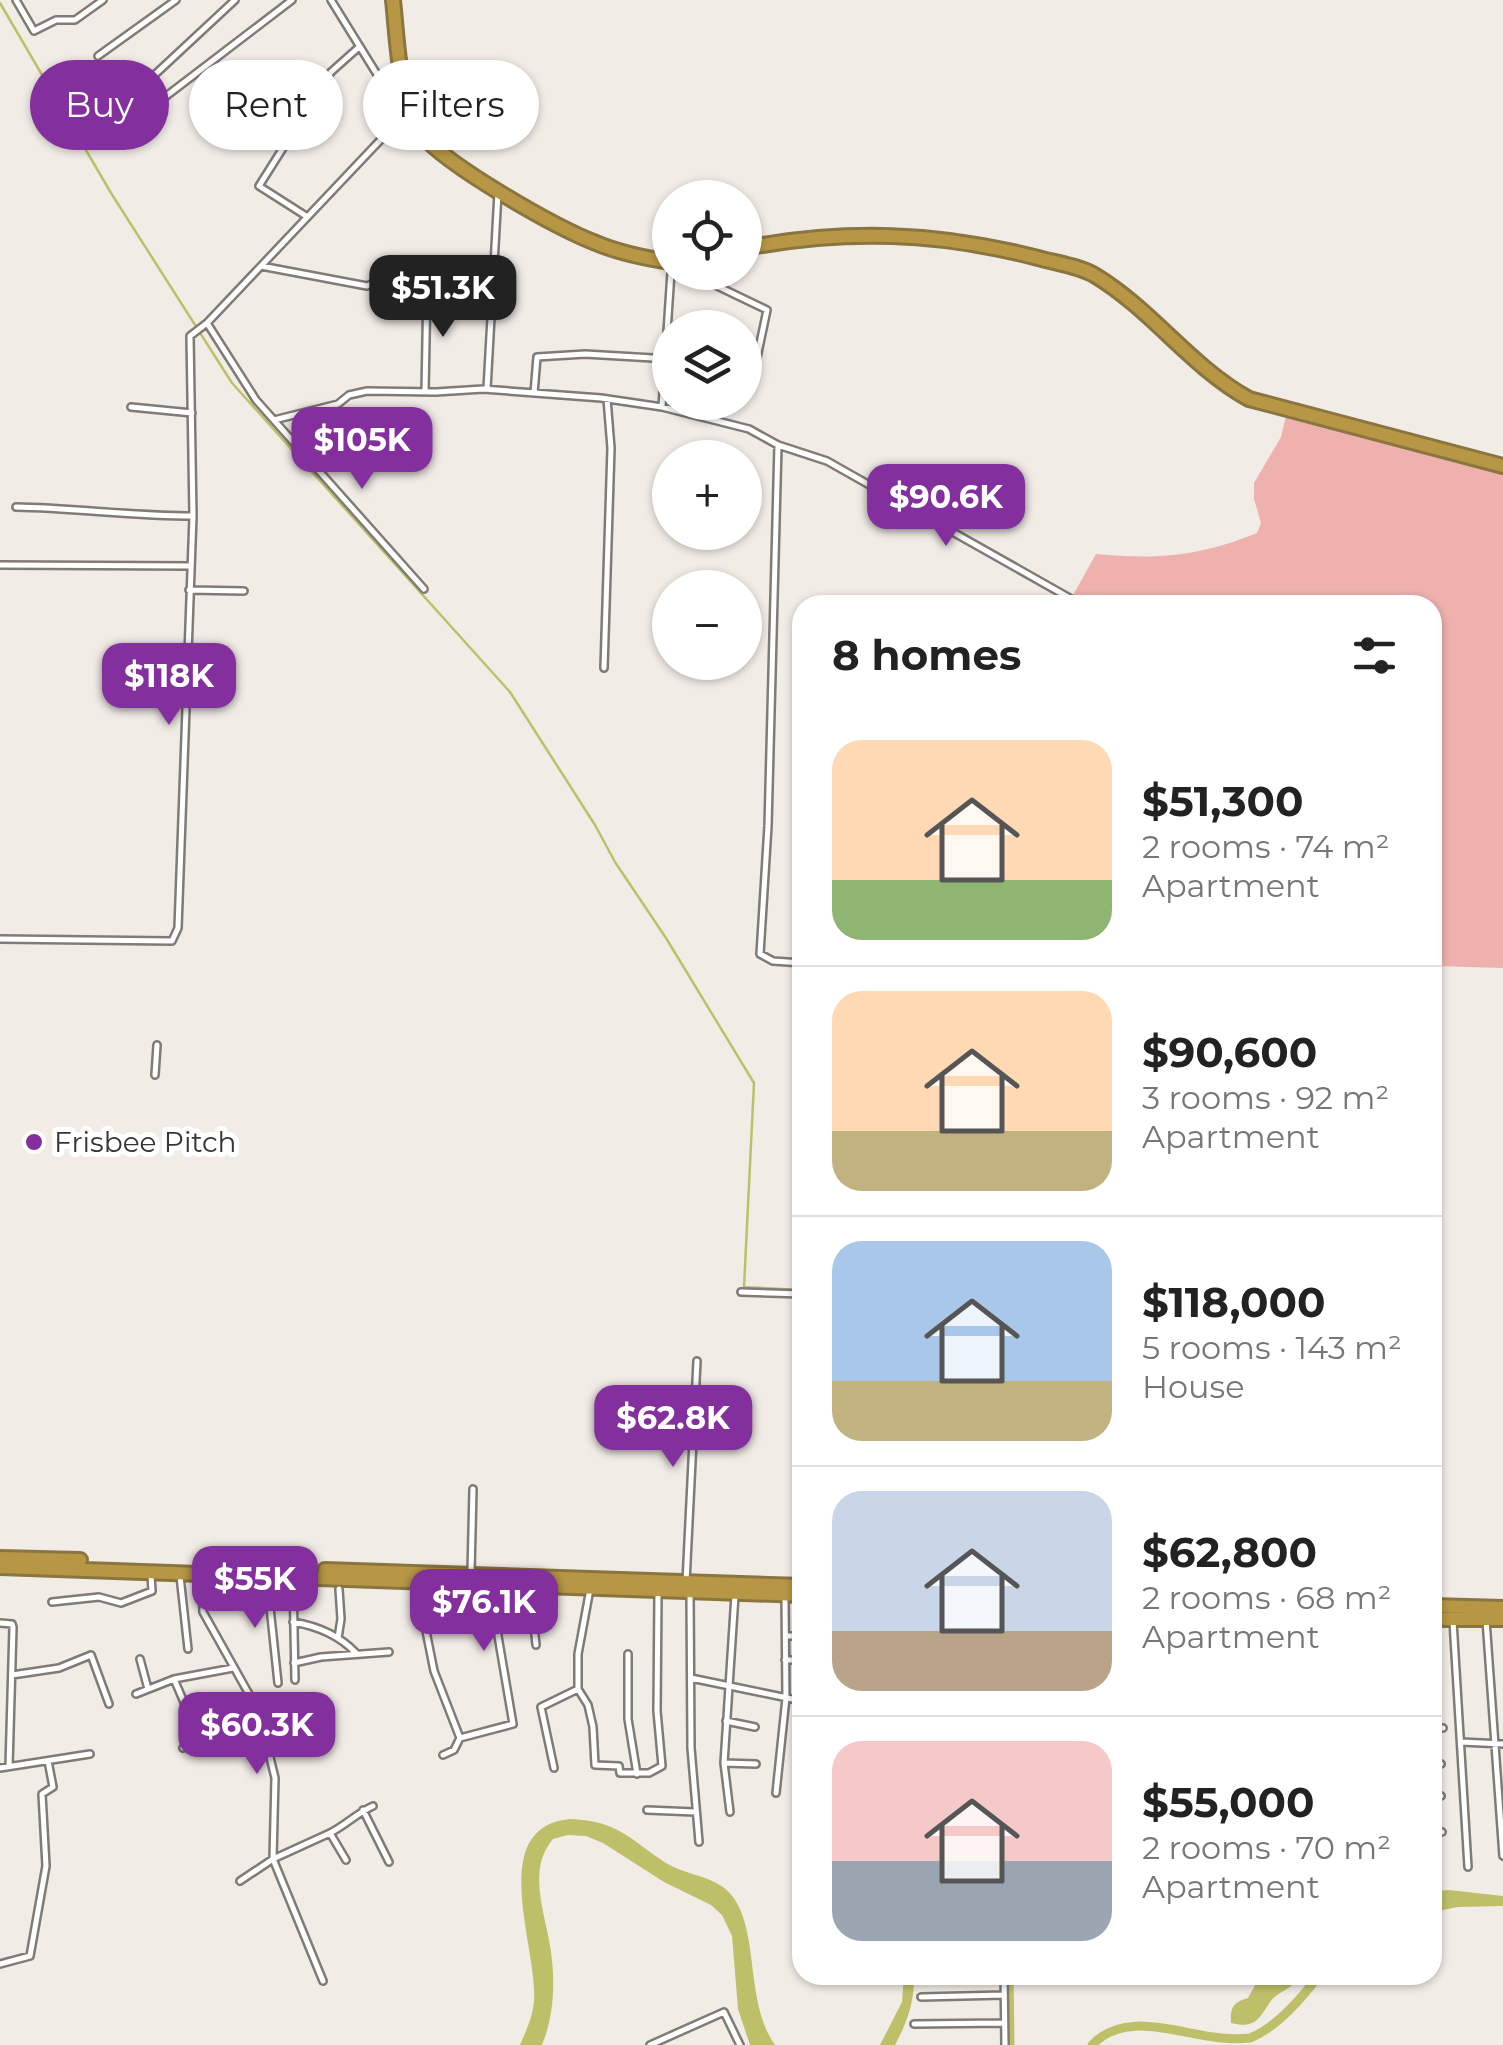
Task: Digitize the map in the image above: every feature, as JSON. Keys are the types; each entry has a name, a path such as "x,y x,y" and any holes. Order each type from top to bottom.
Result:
{"highway":[{"path":"392,0 400,60"},
{"path":"443,150 498,190 594,243 652,260"},
{"path":"762,245 822,235 908,234 1004,249 1092,272 1142,307 1224,386 1249,400 1503,466"},
{"path":"0,1558 471,1580 792,1589"},
{"path":"0,1566 471,1580 500,1586 590,1589 688,1587 792,1592"},
{"path":"1442,1606 1503,1608"},
{"path":"1442,1619 1503,1619"}],"street":[{"path":"16,0 34,31 56,20 75,20 103,0"},
{"path":"98,56 176,0"},
{"path":"169,61 234,0"},
{"path":"169,94 292,0"},
{"path":"330,0 369,60"},
{"path":"306,216 260,186 331,72 360,47"},
{"path":"0,939 172,940 178,928 191,566 190,336 207,323 370,150"},
{"path":"487,389 498,190"},
{"path":"261,266 367,286 376,282 427,287 425,392"},
{"path":"725,290 767,310 762,334"},
{"path":"207,323 256,400 424,589"},
{"path":"534,393 537,357 585,354 652,357"},
{"path":"274,420 338,404 348,395 367,391 487,389 652,406"},
{"path":"604,668 611,448 607,399"},
{"path":"130,407 192,413"},
{"path":"711,420 749,430 827,462 1064,595"},
{"path":"778,445 768,826 760,954 773,962 792,963"},
{"path":"16,507 192,516"},
{"path":"0,565 191,566"},
{"path":"189,590 244,591"},
{"path":"155,1076 157,1045"},
{"path":"741,1292 792,1294"},
{"path":"697,1361 688,1587 700,1842"},
{"path":"471,1580 473,1490"},
{"path":"52,1602 99,1597 122,1604 152,1591 151,1572"},
{"path":"180,1573 188,1649"},
{"path":"202,1574 203,1612 259,1712 276,1778 273,1859 323,1981"},
{"path":"266,1576 278,1684"},
{"path":"293,1577 295,1680"},
{"path":"460,1738 512,1724 498,1636 500,1586"},
{"path":"530,1587 536,1645"},
{"path":"338,1638 339,1589"},
{"path":"590,1589 578,1654 578,1689 588,1705 593,1727 594,1764 620,1766 620,1773 638,1774 650,1773 662,1764 657,1711 658,1590"},
{"path":"730,1812 724,1763 735,1592"},
{"path":"776,1793 786,1698 785,1594"},
{"path":"1453,1618 1468,1867"},
{"path":"1486,1618 1503,1856"},
{"path":"293,1622 315,1626 358,1655"},
{"path":"0,1623 12,1624 9,1766"},
{"path":"426,1631 434,1672 460,1738 454,1750 443,1755"},
{"path":"785,1636 792,1636"},
{"path":"294,1663 389,1652"},
{"path":"628,1654 628,1719 638,1774"},
{"path":"12,1675 59,1668 91,1655 108,1704"},
{"path":"140,1659 148,1689"},
{"path":"785,1660 792,1660"},
{"path":"136,1694 174,1679 233,1668"},
{"path":"691,1678 792,1700"},
{"path":"174,1679 186,1707"},
{"path":"554,1768 542,1706 578,1689"},
{"path":"183,1748 259,1712"},
{"path":"726,1721 754,1728"},
{"path":"1461,1742 1503,1744"},
{"path":"0,1768 90,1754"},
{"path":"0,1964 30,1956 33,1945 35,1914 46,1866 42,1794 53,1787 48,1761"},
{"path":"724,1763 756,1764"},
{"path":"240,1881 273,1859 353,1822 373,1806"},
{"path":"364,1810 389,1862"},
{"path":"647,1810 696,1812"},
{"path":"330,1833 346,1860"},
{"path":"1004,1985 1005,2045"},
{"path":"921,1997 1004,1995"},
{"path":"650,2045 724,2012 740,2045"},
{"path":"914,2024 1004,2023"}],"shaded area":[{"path":"1287,412 1503,466 1503,968 1442,966 1442,595 1073,595 1096,554 1178,554 1217,547 1257,533 1261,523 1254,483 1281,437"},
{"path":"570,1819 612,1827 673,1867 723,1887 743,1918 759,2005 775,2045 750,2045 738,2009 732,1936 722,1915 603,1843 586,1836 568,1835 553,1839 540,1867 540,1898 553,1971 549,2024 542,2045 520,2045 534,2001 522,1866 529,1843 544,1827"},
{"path":"1442,1890 1503,1896 1503,1906 1442,1910"},
{"path":"903,1985 913,1985 907,2020 895,2045 880,2045 902,2002"},
{"path":"1255,1985 1292,1985 1273,1998 1255,2021 1246,2025 1231,2023 1234,2006 1248,1998"}],"waterway":[{"path":"0,3 111,193 232,383 510,692 666,938 754,1083 744,1287 792,1289"},
{"path":"1011,1985 1012,2045"},
{"path":"1092,2045 1108,2033 1145,2026 1229,2039 1250,2038 1279,2019 1311,1985"}],"place":[{"name":"Frisbee Pitch","path":"34,1142"}]}
